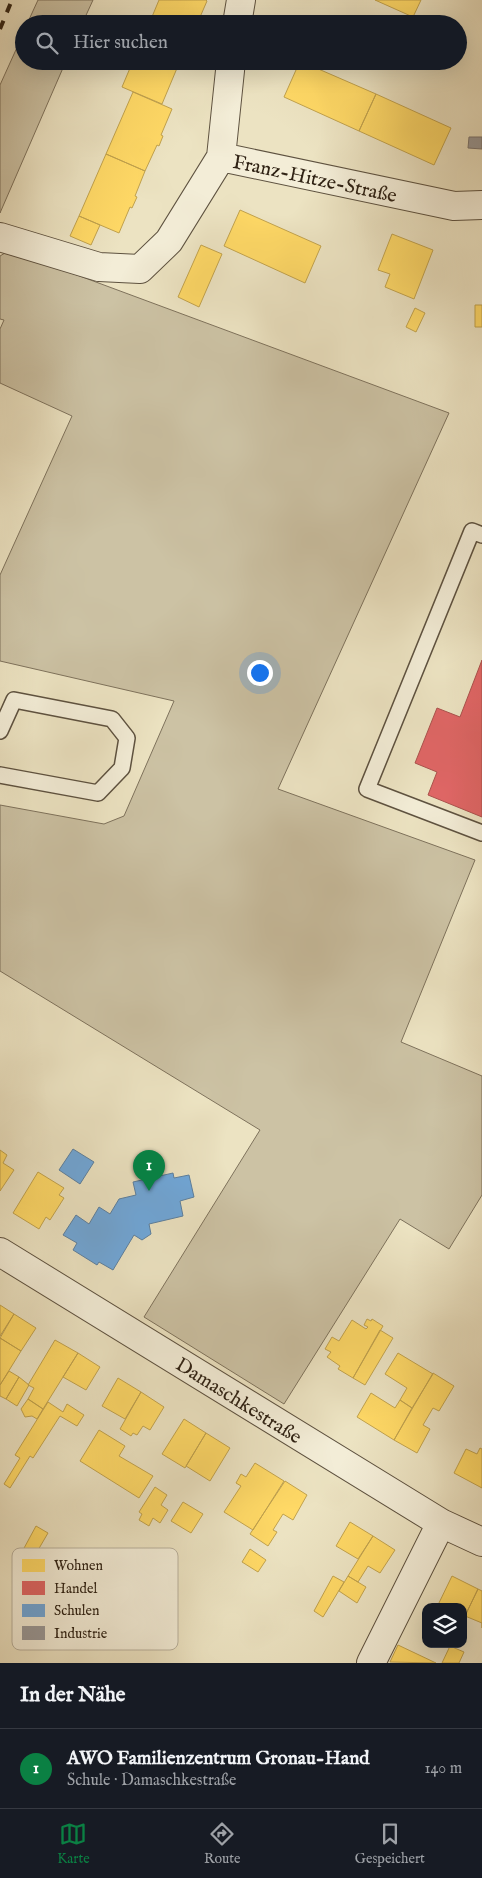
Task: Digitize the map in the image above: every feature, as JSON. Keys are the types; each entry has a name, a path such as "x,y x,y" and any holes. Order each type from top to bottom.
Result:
{"street":[{"path":"238,15 241,0"},
{"path":"220,157 230,70"},
{"name":"Franz-Hitze-Straße","path":"0,237 99,267 140,269 169,241 220,157 454,206 482,205"},
{"name":"Damaschkestraße","path":"0,1252 441,1523 482,1542"},
{"path":"371,1663 441,1523"}],"lane":[{"path":"482,535 472,531 367,789 482,833"},
{"path":"0,731 14,700 112,720 127,738 122,768 98,793 0,775"}],"shaded area":[{"path":"38,0 93,0 86,15 31,15"},
{"path":"15,52 15,70 62,70 0,213 0,85"},
{"path":"15,252 449,413 278,789 475,860 401,1042 482,1076 482,1195 449,1249 400,1219 284,1404 144,1317 260,1130 0,971 0,805 104,824 124,816 174,701 0,661 0,575 72,416 0,383 0,329 4,320 0,319 0,256 5,253"}],"building: Wohnen":[{"path":"159,0 207,1 201,15 153,15"},
{"path":"375,0 421,0 414,15 409,15"},
{"path":"129,70 176,70 162,104 122,87"},
{"path":"296,70 321,70 376,94 359,131 284,97"},
{"path":"133,92 172,109 161,135 163,136 159,146 157,145 145,171 106,154"},
{"path":"376,94 451,128 434,165 359,131"},
{"path":"106,154 145,171 135,196 137,197 132,208 130,207 119,233 79,216"},
{"path":"240,210 321,246 305,283 224,246"},
{"path":"79,216 100,225 91,245 70,236"},
{"path":"392,234 433,250 414,299 385,287 390,274 378,270"},
{"path":"201,245 222,254 199,307 178,297"},
{"path":"475,305 482,305 482,327 475,327"},
{"path":"415,308 425,313 416,332 406,327"},
{"path":"0,1150 7,1155 3,1163 14,1170 0,1191"},
{"path":"38,1172 64,1188 59,1195 64,1198 50,1220 46,1217 39,1229 13,1213"},
{"path":"0,1305 14,1314 0,1336"},
{"path":"14,1314 36,1328 21,1351 0,1338"},
{"path":"367,1319 371,1321 372,1319 383,1326 353,1378 338,1369 340,1366 327,1357 331,1352 325,1349 332,1337 339,1341 352,1320 366,1329 368,1327 364,1325"},
{"path":"380,1330 393,1338 365,1385 353,1378"},
{"path":"0,1338 21,1351 0,1385"},
{"path":"55,1340 78,1353 43,1409 28,1399 34,1388 28,1385"},
{"path":"78,1353 100,1367 86,1390 63,1377"},
{"path":"398,1353 433,1374 412,1408 400,1400 407,1388 385,1374"},
{"path":"9,1371 19,1377 6,1399 0,1396 0,1385"},
{"path":"433,1373 454,1386 439,1411 433,1408 423,1425 430,1429 417,1453 394,1440"},
{"path":"19,1377 29,1385 17,1406 6,1399"},
{"path":"118,1378 141,1392 125,1419 102,1406"},
{"path":"141,1392 164,1407 150,1430 143,1426 137,1435 133,1433 131,1436 120,1429"},
{"path":"371,1393 395,1408 400,1400 412,1408 394,1440 357,1417"},
{"path":"28,1399 43,1409 37,1419 32,1416 25,1417 21,1409"},
{"path":"48,1402 63,1412 67,1404 84,1415 77,1426 60,1416 33,1458 30,1456 10,1488 4,1484 20,1458 15,1455"},
{"path":"184,1419 206,1433 185,1468 162,1454"},
{"path":"99,1430 125,1446 119,1456 153,1476 139,1498 80,1461"},
{"path":"206,1433 230,1448 210,1481 186,1466"},
{"path":"480,1448 482,1449 482,1488 454,1473 466,1449 477,1454"},
{"path":"255,1463 284,1481 253,1530 224,1512 241,1486 236,1483 241,1474 246,1477"},
{"path":"285,1481 307,1495 293,1520 283,1514 273,1530 277,1532 268,1546 250,1534"},
{"path":"155,1487 167,1495 161,1505 168,1510 160,1523 153,1518 149,1526 139,1520 142,1514 139,1512"},
{"path":"183,1502 203,1514 191,1533 171,1521"},
{"path":"350,1522 373,1536 358,1559 336,1546"},
{"path":"36,1526 48,1533 39,1548 24,1548"},
{"path":"373,1536 395,1550 380,1573 368,1566 358,1582 348,1576"},
{"path":"250,1549 266,1560 258,1572 242,1562"},
{"path":"333,1576 344,1582 323,1617 314,1611"},
{"path":"348,1576 366,1587 357,1603 339,1591"},
{"path":"452,1576 478,1589 467,1612 467,1603 439,1603"},
{"path":"478,1589 482,1591 482,1623 467,1617 467,1612"},
{"path":"398,1645 436,1663 390,1662"},
{"path":"449,1648 464,1652 459,1663 442,1663"}],"building: Handel":[{"path":"482,660 482,817 428,795 437,772 415,763 437,708 460,717"}],"building: Schulen":[{"path":"73,1149 94,1162 80,1184 59,1170"},
{"path":"173,1173 174,1178 189,1175 194,1197 180,1201 183,1216 149,1224 151,1234 142,1240 134,1235 113,1270 99,1262 97,1265 73,1250 77,1243 63,1235 76,1215 89,1224 99,1207 110,1214 119,1199 136,1195 133,1182"}],"building: Industrie":[{"path":"469,137 482,137 482,149 468,148"}],"railway":[{"path":"0,29 12,0"}],"place":[{"name":"AWO Familienzentrum Gronau-Hand","path":"149,1191"}]}
